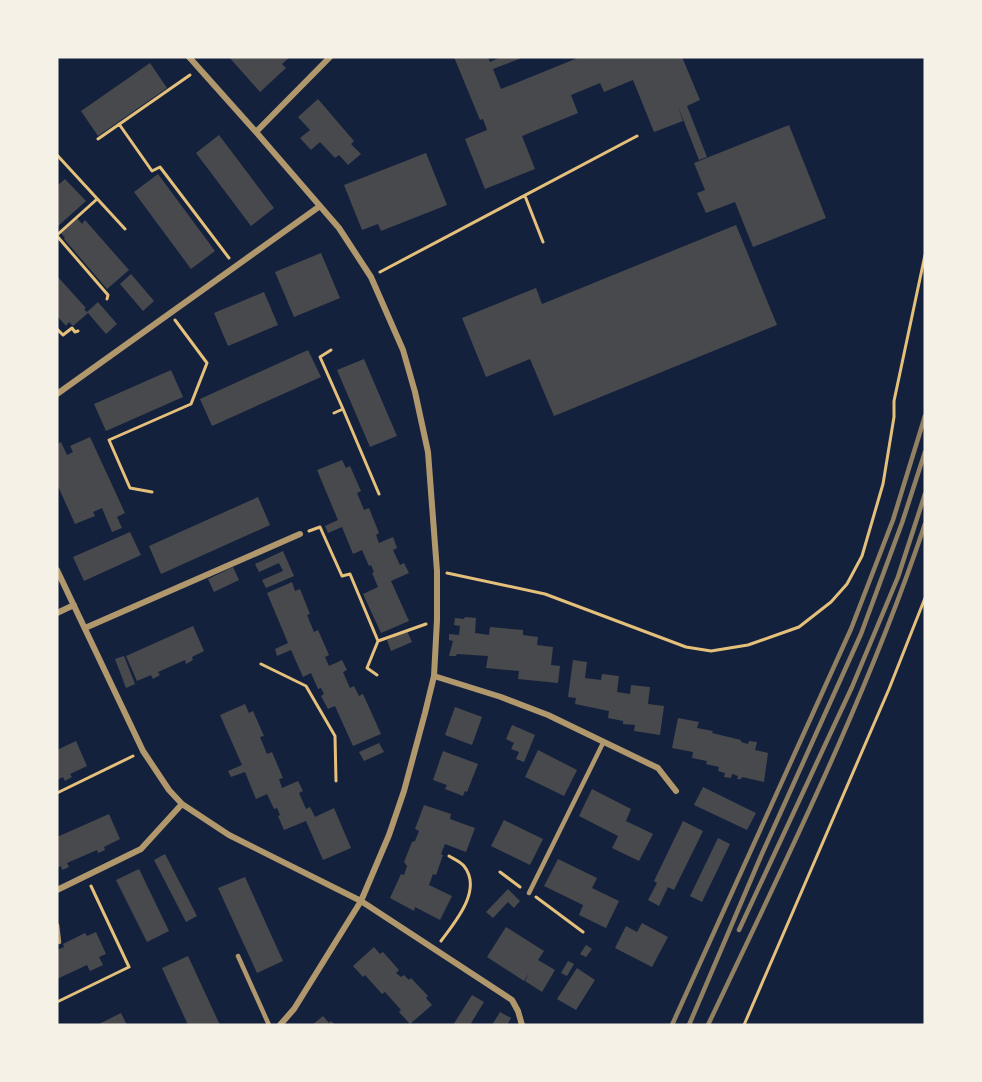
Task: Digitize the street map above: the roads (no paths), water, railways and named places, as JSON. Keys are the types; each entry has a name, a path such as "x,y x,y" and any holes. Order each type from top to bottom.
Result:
{"street":[{"path":"189,57 339,228 371,277 403,350 428,452 437,571 434,676 404,791 389,835 361,901 294,1009 280,1025"},
{"path":"256,132 330,57"},
{"path":"57,394 320,206"},
{"path":"85,628 300,534"},
{"path":"57,570 143,751 169,790 182,804 229,834 361,901 512,1000 522,1025"},
{"path":"57,614 74,605"},
{"path":"434,676 501,697 548,715 658,768 676,791"},
{"path":"57,890 141,849 182,804"}],"lane":[{"path":"529,893 603,743"},
{"path":"57,924 59,942"},
{"path":"238,956 269,1025"}],"railway":[{"path":"672,1025 851,629 893,520 925,416"},
{"path":"689,1025 761,856 861,634 902,523 925,452"},
{"path":"739,930 852,687 898,577 925,494"},
{"path":"708,1025 824,778 878,652 925,524"}]}
